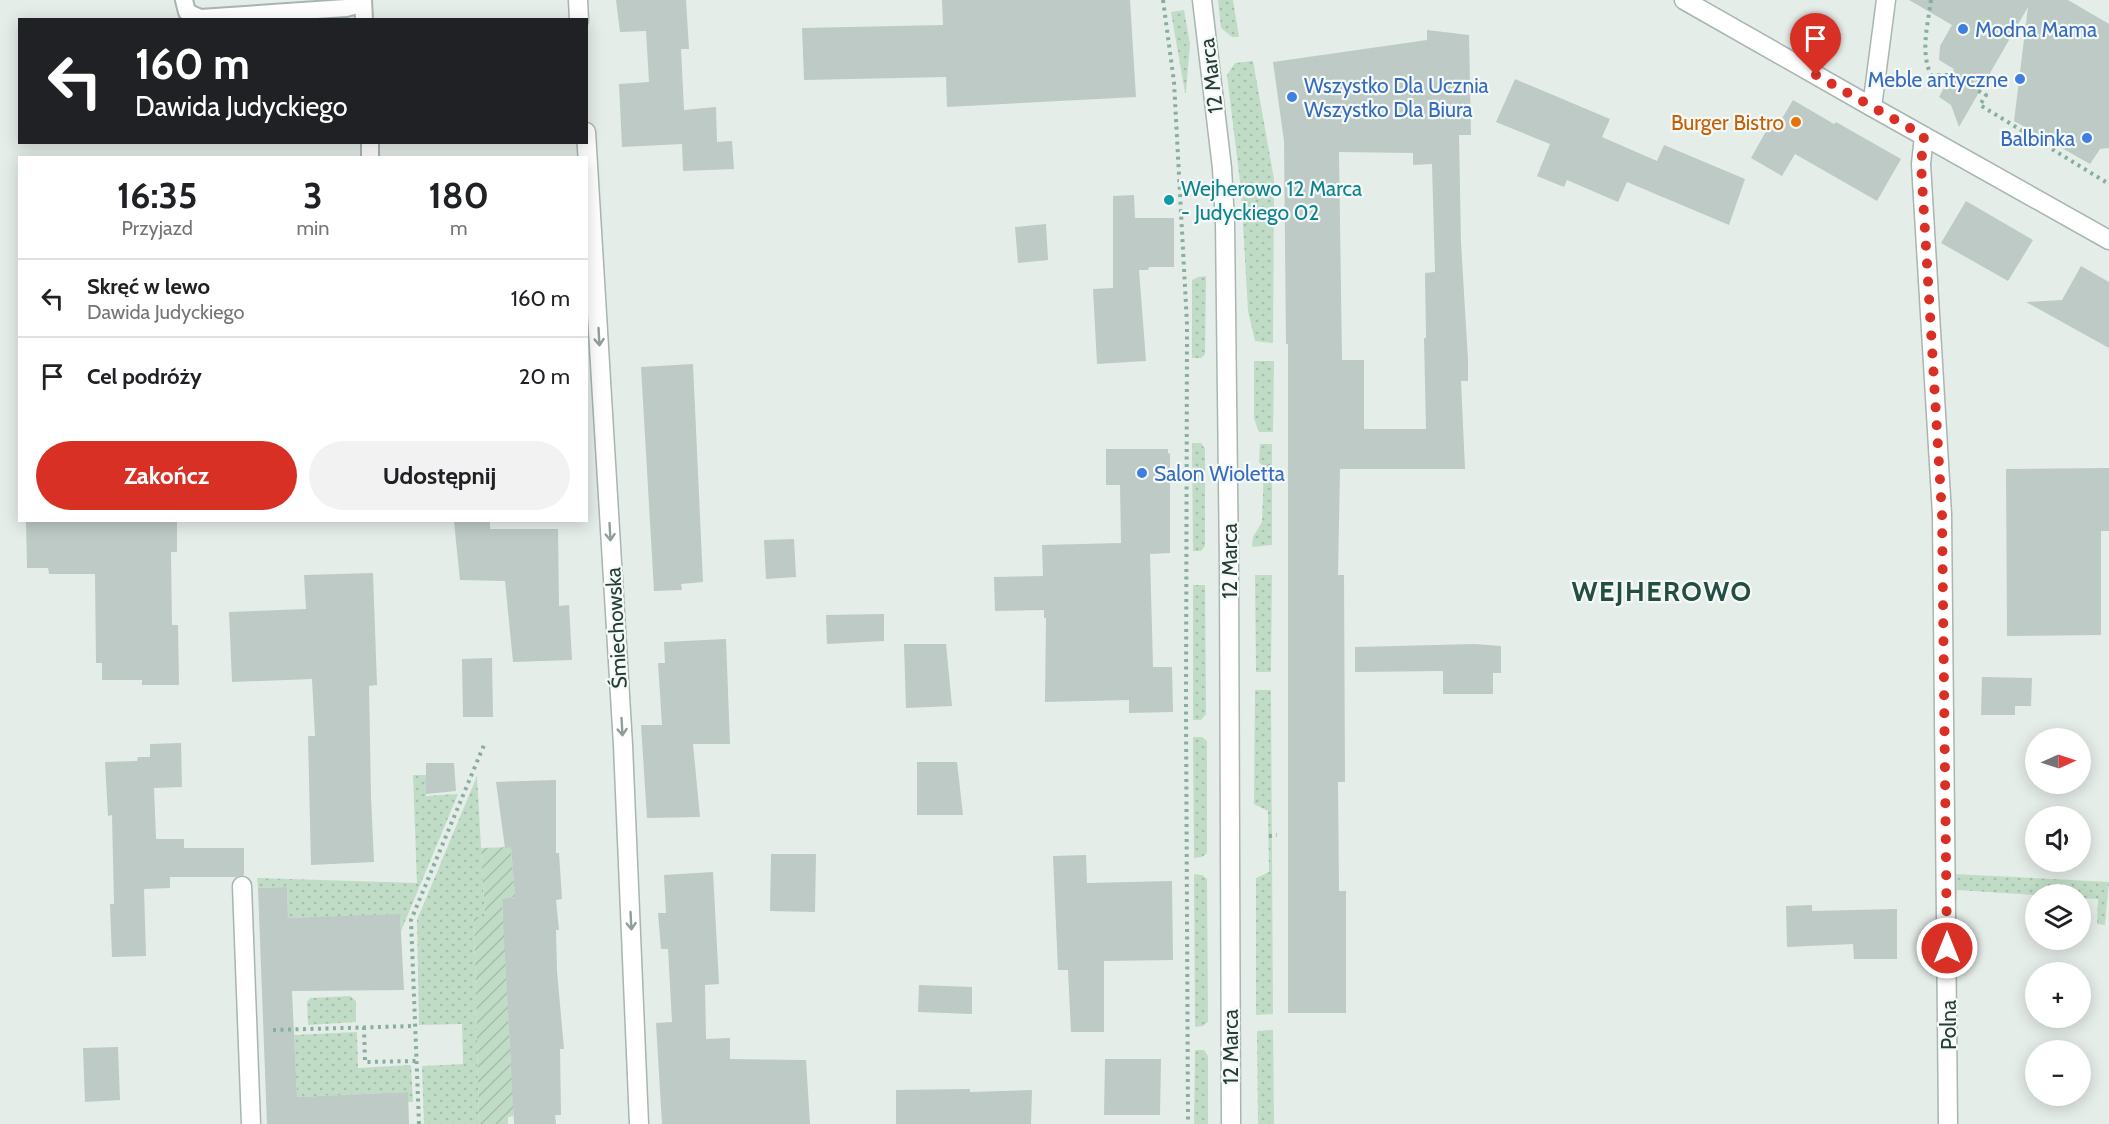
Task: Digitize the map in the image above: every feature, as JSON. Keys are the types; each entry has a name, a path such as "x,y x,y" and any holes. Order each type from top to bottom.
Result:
{"street":[{"path":"578,0 579,18"},
{"name":"12 Marca","path":"1202,0 1222,168 1225,222 1229,561 1230,1124"},
{"path":"1684,0 2109,240"},
{"path":"1872,107 1886,0"},
{"name":"Polna","path":"1924,136 1921,164 1942,514 1948,1124"},
{"name":"Śmiechowska","path":"588,165 622,733 639,1124"},
{"path":"242,886 252,1124"}],"lane":[{"path":"183,0 187,12 200,18 346,8 357,5 362,0"},
{"path":"362,0 364,18"}],"path":[{"path":"1163,0 1174,82 1187,324 1188,1124"},
{"path":"1931,0 1925,52 1927,67 1931,75 1950,75 1986,95 1980,105 2109,184"},
{"path":"419,1124 411,920 484,745"},
{"path":"1269,836 1277,835"},
{"path":"285,1029 416,1026"},
{"path":"364,1027 365,1062 417,1061"}],"green space":[{"path":"1218,0 1233,0 1239,37 1232,37 1221,28"},
{"path":"1184,10 1190,44 1185,93 1171,12"},
{"path":"1253,61 1274,179 1273,343 1255,341 1248,311 1241,190 1227,75 1235,63"},
{"path":"1206,276 1205,354 1201,358 1192,358 1192,280"},
{"path":"1254,361 1274,361 1273,432 1259,432 1254,419"},
{"path":"1192,443 1201,443 1205,449 1205,546 1201,551 1193,551"},
{"path":"1260,444 1272,444 1272,545 1252,547 1253,537 1262,522 1264,467 1259,462"},
{"path":"1255,575 1272,575 1271,672 1256,672"},
{"path":"1193,585 1205,585 1206,714 1201,720 1193,720"},
{"path":"1255,690 1271,690 1273,1014 1256,1015 1256,878 1269,872 1268,811 1254,804"},
{"path":"1193,737 1202,737 1207,741 1207,853 1202,857 1194,858"},
{"path":"413,775 426,775 426,796 458,794 401,931 400,915 288,918 287,887 258,888 257,878 417,883"},
{"path":"477,776 485,917 474,918 479,1124 424,1124 422,1066 463,1064 462,1024 419,1025 417,920"},
{"path":"511,847 515,897 502,899 503,921 510,921 505,948 511,1070 519,1097 513,1098 513,1116 508,1117 508,1124 479,1124 474,917 485,917 481,848"},
{"path":"1194,874 1202,875 1207,879 1208,1022 1203,1026 1195,1027"},
{"path":"1955,874 2109,882 2105,925 2097,924 2098,899 2091,899 2091,884 2025,884 2025,894 1957,890 1955,916"},
{"path":"350,996 356,1001 356,1022 308,1025 307,1002 310,998"},
{"path":"1273,1030 1274,1124 1258,1124 1257,1031"},
{"path":"357,1032 358,1068 411,1065 413,1102 408,1102 407,1092 297,1097 294,1035"},
{"path":"1195,1050 1204,1050 1208,1056 1208,1124 1194,1124"}],"building":[{"path":"616,0 686,0 689,49 681,49 684,110 716,107 717,142 732,141 734,169 683,171 682,144 622,147 619,84 649,82 646,31 620,32"},
{"path":"942,0 1130,0 1136,97 947,107 946,77 804,80 802,28 943,25"},
{"path":"1909,0 2068,0 2109,24 2109,148 2100,149 2090,164 2014,121 2028,7 1959,127 1951,105 1939,97 1954,69 1939,60 1940,46 1952,25"},
{"path":"1427,30 1469,35 1471,135 1459,135 1461,242 1468,360 1468,381 1461,381 1465,469 1340,469 1338,575 1344,575 1345,782 1338,782 1339,891 1346,891 1346,1013 1288,1013 1288,344 1286,344 1284,141 1273,62 1427,40","holes":["1339,152 1413,153 1413,165 1432,164 1435,272 1425,273 1426,429 1364,429 1364,360 1342,360"]},
{"path":"1515,79 1610,119 1602,137 1657,161 1664,145 1745,179 1729,225 1627,182 1618,202 1567,180 1564,187 1537,176 1550,144 1496,122"},
{"path":"1793,100 1901,159 1877,201 1795,154 1782,176 1751,158 1769,126 1775,130"},
{"path":"1134,195 1135,218 1174,218 1174,267 1149,267 1148,270 1139,270 1146,361 1097,364 1093,289 1113,288 1113,196"},
{"path":"1966,201 2033,240 2008,281 1941,243"},
{"path":"1046,224 1048,260 1018,263 1015,227"},
{"path":"2081,266 2109,282 2109,348 2026,302 2062,300"},
{"path":"693,364 703,582 681,584 682,590 654,591 641,367"},
{"path":"1106,449 1168,449 1170,454 1170,553 1150,554 1153,667 1172,667 1173,712 1129,713 1129,700 1045,702 1046,618 1044,618 1044,610 995,611 994,577 1043,576 1042,545 1121,543 1120,485 1106,485"},
{"path":"2109,468 2109,531 2101,531 2101,635 2007,636 2006,469"},
{"path":"26,522 177,522 177,552 171,552 172,625 178,625 179,685 142,685 142,680 102,680 102,663 96,663 95,574 49,574 48,568 27,568"},
{"path":"454,522 490,522 490,529 558,529 559,606 569,605 572,660 513,662 505,581 460,580"},
{"path":"794,539 796,577 766,579 764,540"},
{"path":"373,573 377,685 369,686 374,862 311,865 308,736 315,736 312,679 232,682 229,612 306,609 304,575"},
{"path":"884,614 884,641 827,644 826,615"},
{"path":"726,639 730,744 693,744 700,817 647,818 641,725 662,725 658,663 665,663 664,642"},
{"path":"904,644 946,644 952,706 906,708"},
{"path":"1475,644 1501,646 1501,673 1493,673 1493,694 1443,694 1443,671 1355,672 1355,647"},
{"path":"492,658 493,717 463,717 462,659"},
{"path":"1982,677 2032,678 2031,706 2015,706 2015,715 1981,715"},
{"path":"181,743 182,787 154,788 156,839 184,839 184,848 244,848 244,875 170,877 170,888 144,889 146,956 112,957 110,904 114,904 112,815 108,816 105,762 137,761 138,757 150,757 150,744"},
{"path":"917,762 957,762 963,815 917,815"},
{"path":"426,763 454,763 456,791 426,794"},
{"path":"556,780 556,853 559,853 562,899 556,900 559,930 556,930 557,971 564,1049 560,1049 561,1115 555,1115 556,1124 514,1124 502,899 515,897 511,847 505,848 496,782"},
{"path":"771,854 816,854 815,912 770,911"},
{"path":"1086,855 1087,883 1172,881 1173,960 1104,961 1104,1032 1071,1032 1068,970 1058,970 1053,856"},
{"path":"713,872 719,984 705,985 706,1039 730,1038 730,1059 806,1060 810,1124 662,1124 656,1023 672,1022 668,949 661,949 658,913 666,913 664,875"},
{"path":"287,887 288,918 400,914 404,990 292,991 297,1097 408,1092 409,1124 267,1124 258,888"},
{"path":"1812,905 1812,911 1897,909 1897,959 1854,959 1853,944 1787,947 1786,906"},
{"path":"919,985 972,987 972,1014 918,1012"},
{"path":"118,1047 120,1100 85,1102 83,1048"},
{"path":"1105,1059 1161,1059 1160,1115 1104,1115"},
{"path":"970,1089 970,1092 1032,1090 1031,1124 896,1124 896,1090"}],"place":[{"name":"Modna Mama","path":"1963,29"},
{"name":"Meble antyczne","path":"2020,79"},
{"name":"Wszystko Dla Ucznia Wszystko Dla Biura","path":"1292,97"},
{"name":"Burger Bistro","path":"1796,122"},
{"name":"Balbinka","path":"2087,138"},
{"name":"Wejherowo 12 Marca - Judyckiego 02","path":"1169,200"},
{"name":"Salon Wioletta","path":"1142,473"}],"district":[{"name":"WEJHEROWO","path":"1662,591"}],"route":[{"path":"1816,75 1924,136 1921,164 1942,514 1947,948"}]}
